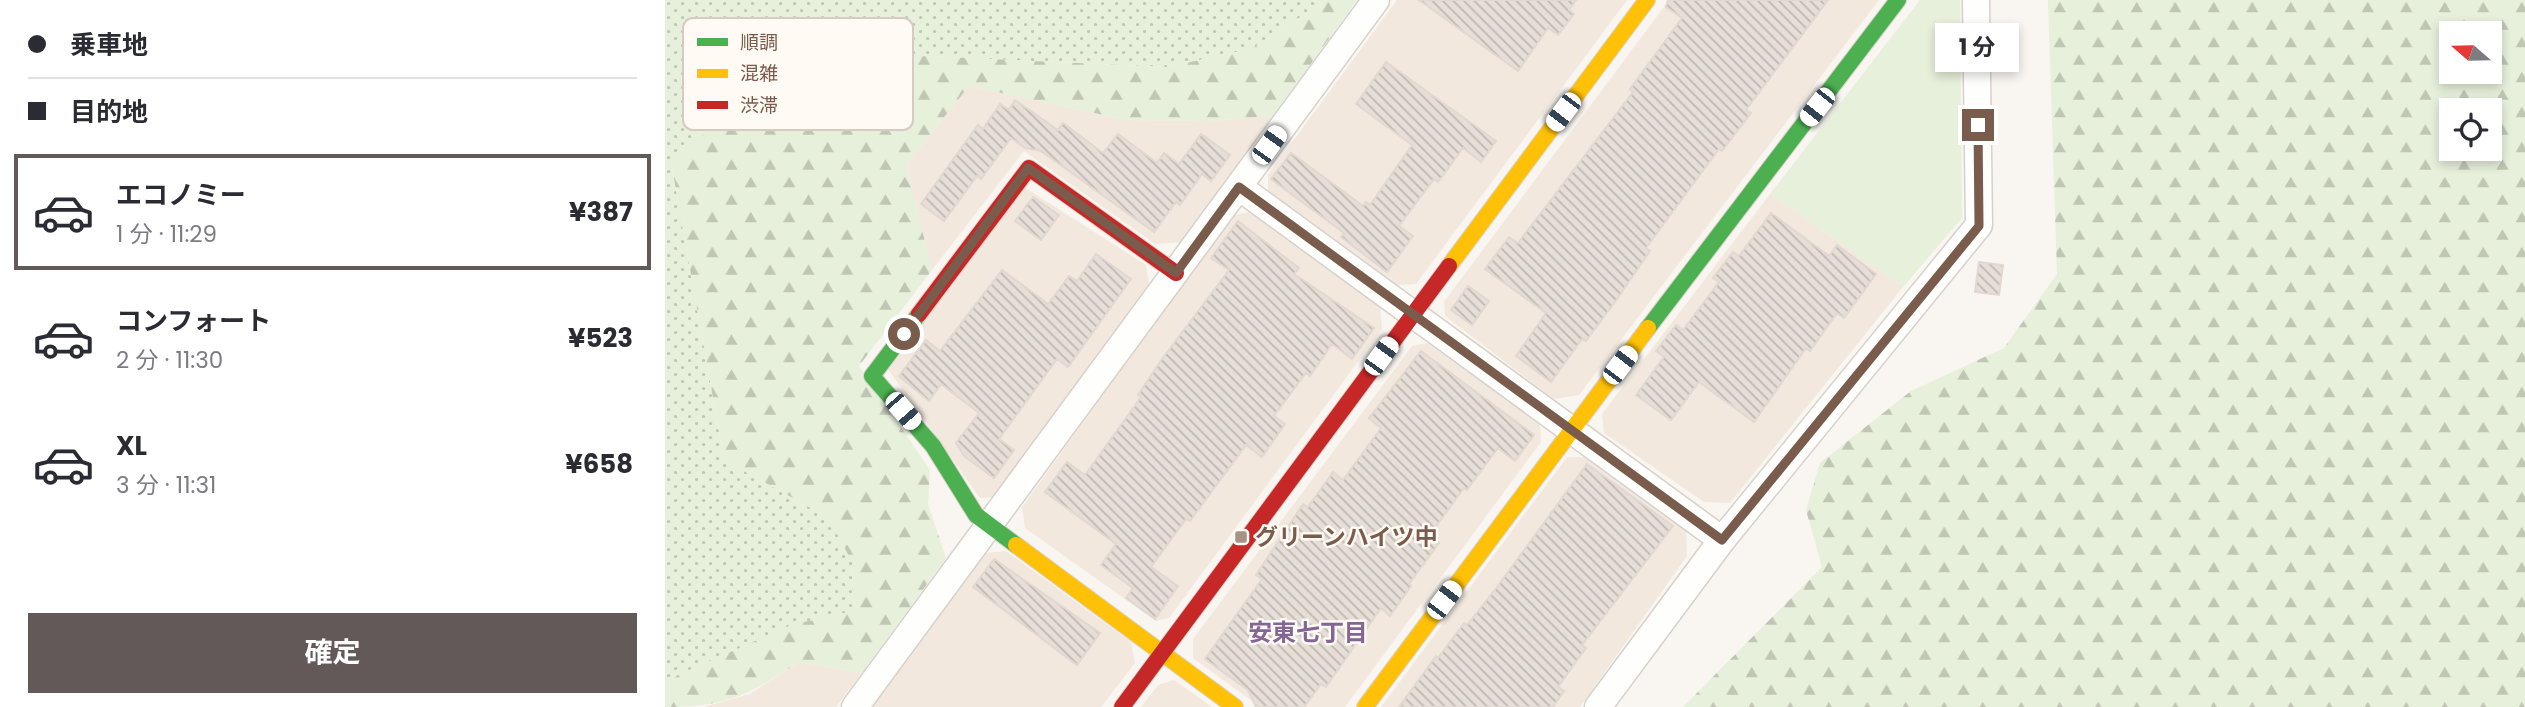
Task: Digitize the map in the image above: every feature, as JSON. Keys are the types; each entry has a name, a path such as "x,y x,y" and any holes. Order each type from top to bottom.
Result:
{"street":[{"path":"855,707 1376,0"},
{"path":"1122,707 1647,0"},
{"path":"1365,707 1571,429 1899,0"},
{"path":"1598,707 1722,540 1979,226 1976,0"},
{"path":"1176,273 1028,168 872,376 933,446 976,515 1235,707"},
{"path":"1239,187 1722,540"}],"shaded area":[{"path":"1397,0 1627,0 1416,284 1395,285 1268,191 1268,175"},
{"path":"1669,0 1879,0 1579,395 1554,399 1445,316 1444,302"},
{"path":"969,86 1127,120 1210,121 1273,116 1183,242 1155,244 1024,151 932,270 906,165"},
{"path":"1024,187 1146,265 1149,284 993,497 980,498 888,369"},
{"path":"1770,194 1903,287 1730,503 1704,502 1604,433 1602,414"},
{"path":"1253,211 1380,303 1382,329 1169,618 1156,621 1025,528 1022,507 1232,216"},
{"path":"1427,343 1540,424 1541,442 1345,707 1260,707 1193,658 1193,639 1412,346"},
{"path":"1567,457 1587,457 1686,531 1687,556 1580,707 1381,707"},
{"path":"1006,551 1131,642 1135,663 1101,707 871,707 986,553"},
{"path":"799,662 862,673 836,707 704,707 750,694"},
{"path":"1174,680 1212,707 1141,707 1158,685"}],"green space":[{"path":"665,0 1327,0 1251,49 1167,67 925,56 913,61 913,18 683,18 683,130 748,130 671,162 724,460 829,518 852,562 853,611 791,626 676,676 665,690"},
{"path":"1327,0 1357,0 1273,116 1210,121 1127,120 969,86 906,165 932,270 859,366 930,470 928,504 946,558 862,673 799,662 736,697 705,705 665,707 665,690 676,676 791,625 853,611 852,562 829,518 724,460 671,162 709,130 913,130 913,58 925,56 1167,67 1251,49"},
{"path":"1920,0 1960,0 1962,218 1903,287 1770,194"},
{"path":"2048,0 2525,0 2525,707 1683,707 1822,567 1806,510 1820,463 1911,391 2004,348 2057,274"}],"building":[{"path":"1419,0 1576,0 1569,10 1574,14 1558,35 1548,28 1518,71"},
{"path":"1668,0 1828,0 1746,110 1751,113 1722,151 1719,149 1646,248 1650,251 1615,302 1586,341 1582,339 1551,382 1516,356 1546,313 1485,269 1509,237 1518,243 1633,92 1630,89 1682,18 1666,7"},
{"path":"1386,62 1496,141 1481,162 1463,148 1438,182 1434,179 1399,226 1413,236 1387,272 1341,237 1344,233 1271,179 1291,153 1363,206 1366,202 1370,205 1412,145 1356,104"},
{"path":"1015,100 1058,130 1063,123 1103,153 1118,134 1157,163 1164,153 1179,164 1201,134 1230,155 1211,181 1202,174 1180,205 1176,202 1154,232 1041,151 1025,148 1011,138 981,179 977,176 944,221 921,204 978,125 983,129 1000,104 1009,110"},
{"path":"1033,197 1059,215 1041,240 1015,221"},
{"path":"1771,213 1829,256 1837,245 1876,274 1844,318 1837,313 1810,351 1806,348 1754,422 1699,382 1671,420 1636,395 1664,357 1656,351 1676,325 1683,330 1719,282 1713,278 1733,252 1739,256"},
{"path":"1238,221 1299,268 1294,274 1374,328 1352,359 1332,344 1310,376 1306,373 1274,416 1285,424 1262,457 1246,445 1190,521 1186,519 1151,567 1178,586 1155,619 1126,598 1133,588 1101,565 1116,544 1045,492 1067,462 1085,475 1141,397 1138,395 1162,359 1229,270 1211,258"},
{"path":"1096,254 1131,279 1068,367 1057,359 999,439 1014,450 994,478 964,456 956,443 979,413 941,384 929,401 899,376 926,340 940,351 1002,270 1048,304 1069,276 1077,281"},
{"path":"1979,262 2003,265 1999,295 1975,292"},
{"path":"1468,286 1489,301 1472,325 1451,310"},
{"path":"1421,351 1534,435 1515,461 1498,448 1467,490 1464,488 1429,536 1439,543 1409,584 1411,586 1390,616 1381,608 1326,687 1321,684 1304,707 1256,707 1248,690 1205,659 1262,579 1256,575 1303,504 1308,507 1333,472 1343,480 1381,428 1369,418"},
{"path":"1587,464 1673,526 1582,645 1586,648 1558,687 1564,691 1553,707 1399,707 1436,656 1438,658 1464,623 1467,625 1497,587"},
{"path":"994,559 1100,633 1077,665 973,587"}],"traffic: fast":[{"path":"1648,328 1898,0"},
{"path":"919,314 872,376 933,446 976,515 1016,545"}],"traffic: slow":[{"path":"1449,266 1647,0"},
{"path":"1365,707 1648,328"},
{"path":"1016,545 1235,707"}],"traffic: jam":[{"path":"919,314 1029,168 1176,273"},
{"path":"1122,707 1449,266"}],"place":[{"name":"グリーンハイツ中","path":"1241,537"}],"district":[{"name":"安東七丁目","path":"1308,633"}],"route":[{"path":"904,334 1028,168 1176,273 1239,187 1722,540 1979,226 1978,125"}]}
